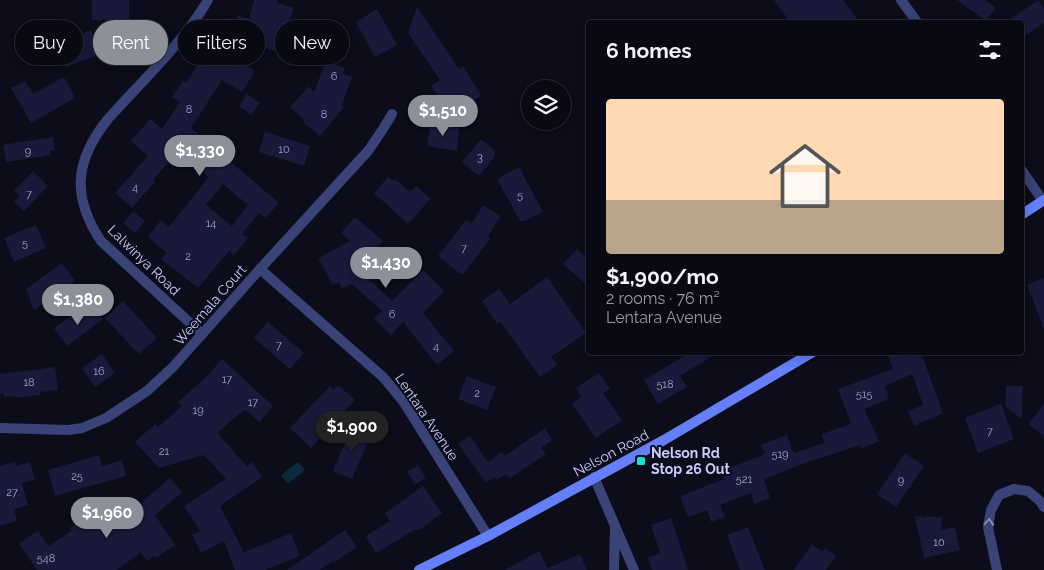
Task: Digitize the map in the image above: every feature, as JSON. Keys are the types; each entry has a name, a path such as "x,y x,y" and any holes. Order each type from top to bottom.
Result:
{"main road":[{"path":"1024,213 1043,200"},
{"name":"Nelson Road","path":"418,570 488,536 664,440 808,355"}],"street":[{"name":"Lalwinya Road","path":"202,334 101,241 87,216 80,189 84,158 97,132 182,36 208,0"},
{"path":"900,0 915,20"},
{"name":"Weemala Court","path":"0,428 68,430 82,428 106,418 147,391 172,368 368,151 392,114"},
{"path":"1024,174 1043,200"},
{"name":"Lentara Avenue","path":"260,269 383,377 403,401 488,536"},
{"path":"594,477 634,570"},
{"path":"997,570 988,527 991,510 999,495 1014,489 1028,491 1044,507"},
{"path":"614,570 615,525"}],"water":[{"path":"298,462 305,470 288,484 281,475"}],"building":[{"path":"92,0 129,0 129,20 92,20"},
{"path":"254,0 277,0 277,3 294,8 290,20 275,20 275,51 265,48 265,20 236,20 238,15 249,19"},
{"path":"774,0 843,0 858,20 789,20"},
{"path":"957,0 985,0 996,8 987,20"},
{"path":"1038,0 1044,8 1044,23 1024,37 1024,20 1009,20"},
{"path":"417,7 459,69 463,66 481,96 450,115 431,86 440,80 408,33"},
{"path":"377,9 397,45 375,57 356,22"},
{"path":"91,30 93,36 93,57 83,61 83,33"},
{"path":"198,65 246,65 255,71 242,92 222,80 191,128 279,203 265,218 259,213 242,234 248,238 234,255 229,251 198,288 161,259 167,253 148,237 161,220 169,227 209,177 179,150 153,180 155,182 132,208 115,193 148,156 131,141 150,119 162,129 180,102 172,97 183,81 186,83","holes":["223,184 248,205 232,226 206,205"]},
{"path":"324,65 337,65 345,68 343,74 352,77 342,105 344,107 320,136 303,122 305,120 290,107 309,86 314,92"},
{"path":"64,77 75,98 31,123 11,88 25,81 33,94"},
{"path":"247,94 260,103 251,115 239,106"},
{"path":"430,124 459,128 457,151 427,146"},
{"path":"265,132 310,146 304,166 259,152"},
{"path":"53,137 55,150 50,151 51,155 6,162 3,145"},
{"path":"481,139 495,151 495,156 479,176 462,162"},
{"path":"519,167 543,212 525,221 520,221 497,179"},
{"path":"33,171 48,186 24,211 14,202 20,196 14,191"},
{"path":"388,177 393,181 395,179 410,192 416,186 430,199 408,224 374,193"},
{"path":"483,205 500,216 488,237 490,239 462,275 438,256 466,220 471,224"},
{"path":"133,211 145,221 135,233 123,223"},
{"path":"355,217 383,241 371,255 383,265 370,280 392,301 423,270 444,291 423,313 454,351 437,365 403,322 391,335 374,318 382,311 352,284 342,289 339,282 333,285 318,258 350,241 341,233"},
{"path":"36,225 46,248 14,262 4,238"},
{"path":"577,249 586,257 586,284 563,264"},
{"path":"62,263 75,281 34,310 26,289"},
{"path":"547,277 586,333 551,357 557,365 540,377 500,321 497,324 482,301 499,289 510,304"},
{"path":"1044,278 1044,327 1043,327 1027,285"},
{"path":"123,301 157,338 139,354 105,318"},
{"path":"93,307 103,319 67,346 54,328 72,315 76,321"},
{"path":"268,322 304,353 290,369 254,338"},
{"path":"102,354 115,373 95,387 82,368"},
{"path":"686,355 714,355 680,376 687,387 658,404 644,380"},
{"path":"906,355 907,357 922,355 943,413 914,426 908,411 923,405 912,374 885,386 889,399 864,409 879,441 861,449 860,445 805,463 764,479 770,498 754,504 751,493 720,505 725,517 711,522 707,510 688,517 680,496 724,479 721,471 765,454 761,445 787,435 794,453 824,443 822,434 851,424 838,389 893,369 888,356"},
{"path":"222,359 273,406 259,422 245,409 217,433 247,466 252,462 262,477 220,506 244,552 291,533 300,556 265,570 235,570 224,541 201,553 192,535 200,531 184,506 226,479 204,455 159,468 135,442 155,424 158,427 182,406 178,402 206,377"},
{"path":"55,367 58,390 40,392 40,395 15,398 15,396 4,397 3,393 0,394 0,374"},
{"path":"599,373 610,389 603,393 622,420 596,438 572,404 581,397 576,388"},
{"path":"467,376 496,387 487,410 458,399"},
{"path":"338,385 355,400 311,448 290,428 330,386 333,390"},
{"path":"1006,386 1023,386 1022,419 1006,407"},
{"path":"1001,404 1014,439 978,453 965,418"},
{"path":"1044,404 1044,436 1028,424"},
{"path":"352,426 371,435 352,479 333,471"},
{"path":"545,428 552,440 541,448 546,454 510,478 506,474 497,480 494,477 486,483 458,444 470,436 488,462 502,452 505,456"},
{"path":"905,453 924,466 896,507 877,494"},
{"path":"99,455 102,466 122,460 126,476 55,496 48,470"},
{"path":"15,462 16,466 30,462 35,480 22,483 28,505 14,509 17,521 0,526 0,466"},
{"path":"418,465 426,478 415,485 407,472"},
{"path":"170,478 182,492 155,515 175,545 156,558 154,556 147,561 141,552 117,570 37,570 19,543 38,531 48,546 72,531 70,528 86,517 92,525 100,519 107,529 143,505 141,503"},
{"path":"423,486 442,513 418,531 416,529 376,553 366,536 390,521 385,513"},
{"path":"915,516 942,518 941,530 955,527 960,550 924,558"},
{"path":"671,518 688,570 652,570 648,558 660,553 651,525"},
{"path":"748,527 765,570 740,570 727,535"},
{"path":"345,530 357,547 320,570 287,570"},
{"path":"812,544 822,552 825,548 836,556 826,570 794,570"},
{"path":"539,551 548,568 580,554 587,570 505,570"}],"place":[{"name":"Nelson Rd Stop 26 Out","path":"641,461"}]}
